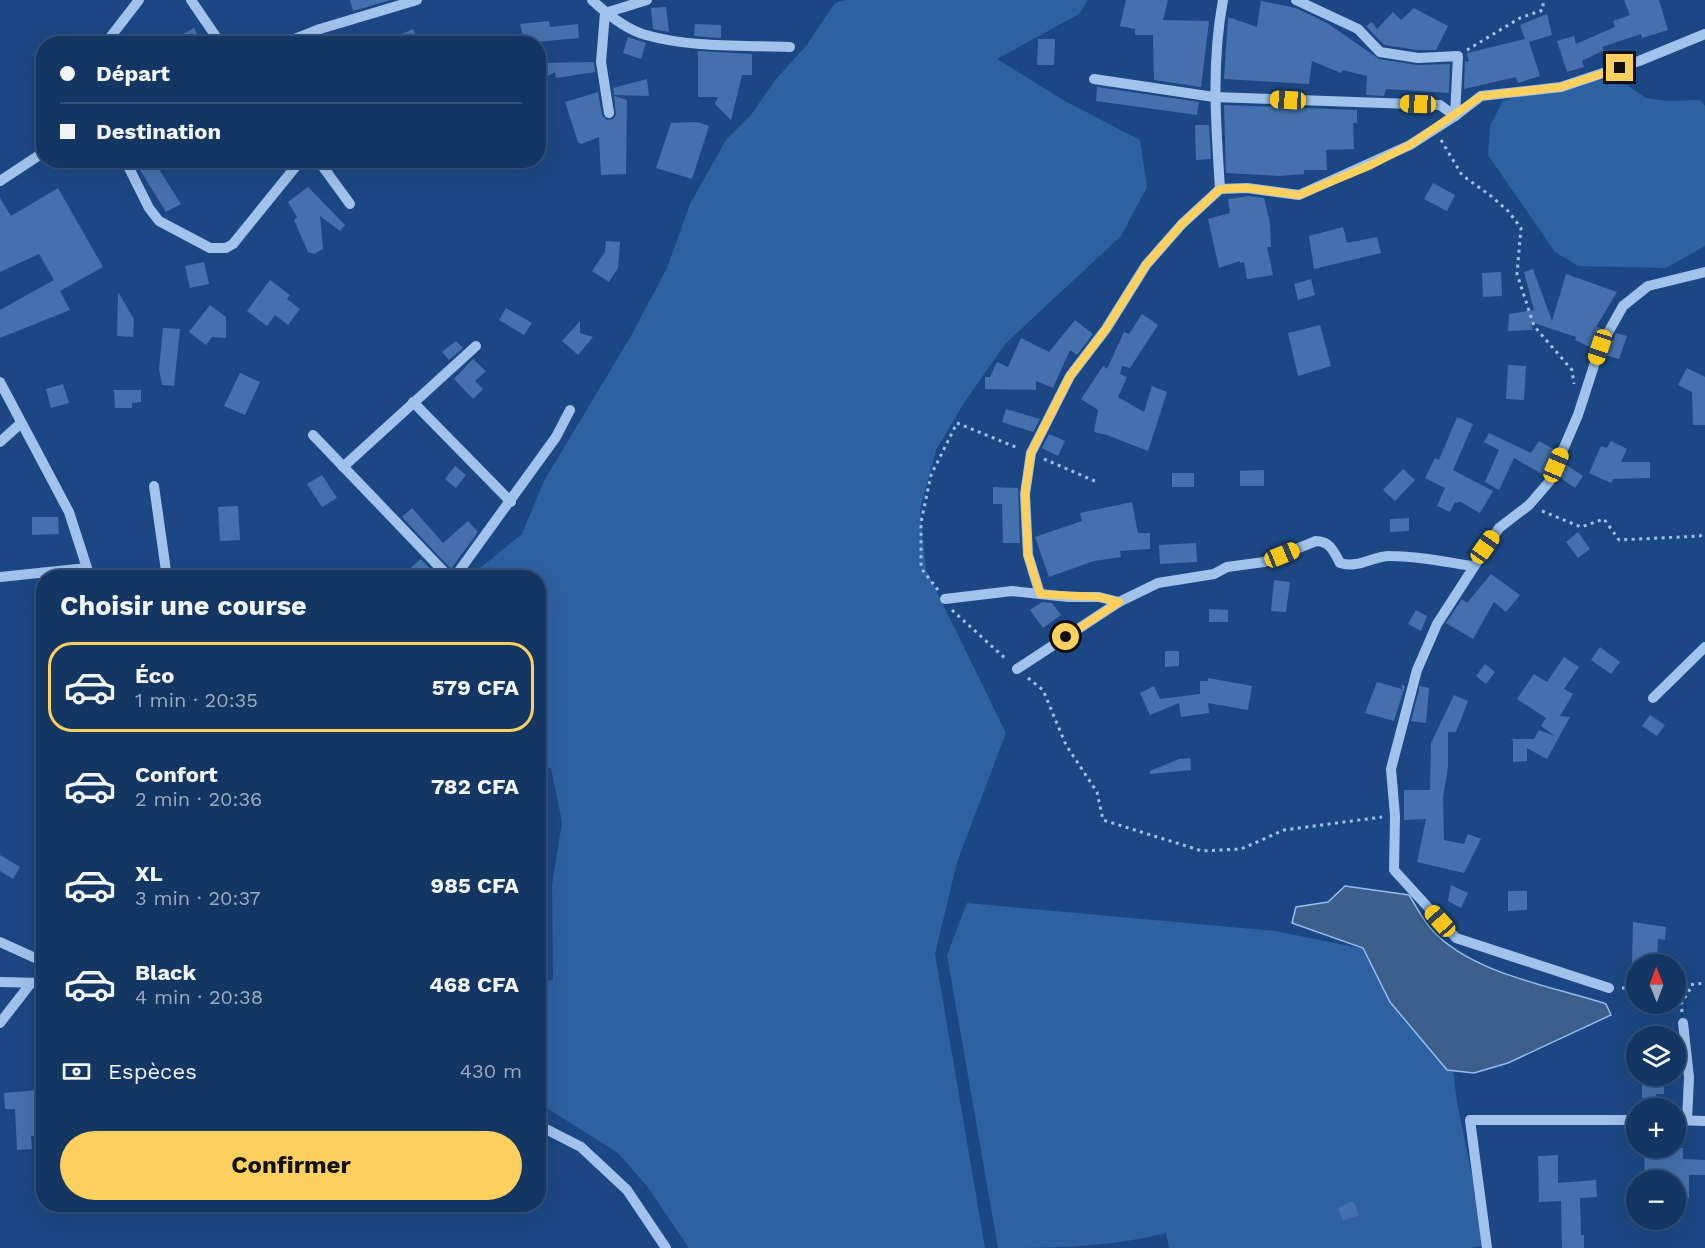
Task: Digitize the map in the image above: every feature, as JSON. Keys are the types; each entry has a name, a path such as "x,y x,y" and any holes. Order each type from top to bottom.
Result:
{"street":[{"path":"111,36 139,0"},
{"path":"191,0 216,36"},
{"path":"301,36 320,28 417,0"},
{"path":"592,0 605,13 645,35 694,42 790,47"},
{"path":"605,13 647,0"},
{"path":"1220,189 1214,97 1216,39 1223,0"},
{"path":"1296,0 1358,29 1380,52 1418,58 1458,56 1455,116"},
{"path":"605,13 601,62 609,113"},
{"path":"1040,594 1028,555 1025,494 1031,453 1070,376 1106,329 1146,265 1182,224 1220,189 1247,188 1299,195 1371,165 1434,130 1481,96 1561,87 1639,61 1705,34"},
{"path":"1094,80 1214,97 1440,105 1455,116"},
{"path":"0,181 36,157"},
{"path":"129,168 149,208 159,221 210,248 219,249 233,244 295,168"},
{"path":"324,168 350,204"},
{"path":"1609,988 1456,938 1394,870 1395,816 1391,769 1417,670 1437,624 1472,566 1499,528 1529,505 1549,482 1578,415 1600,347 1623,306 1648,286 1705,272"},
{"path":"344,467 412,402 476,346"},
{"path":"0,382 20,424 69,512 87,568 68,570"},
{"path":"412,402 511,502"},
{"path":"458,570 511,502 556,437 570,410"},
{"path":"0,442 20,424"},
{"path":"313,435 444,570"},
{"path":"154,486 166,570"},
{"path":"1017,669 1119,602 1158,582 1214,574 1227,567 1264,562 1316,541 1324,541 1340,563 1347,565 1369,562 1389,555 1472,566"},
{"path":"0,577 36,573"},
{"path":"945,599 1012,591 1099,597 1119,602"},
{"path":"1653,698 1705,647"},
{"path":"0,942 36,958"},
{"path":"0,982 36,983"},
{"path":"0,1023 31,983"},
{"path":"1683,1023 1689,1077 1685,1098"},
{"path":"1487,1248 1470,1120 1626,1120"},
{"path":"1686,1120 1705,1121"},
{"path":"546,1129 581,1147 627,1190 666,1248"}],"path":[{"path":"1458,56 1520,18 1543,10 1543,0"},
{"path":"1434,130 1461,175 1491,196 1521,228 1517,274 1534,326 1572,370 1578,415"},
{"path":"1097,482 957,423 931,475 921,522 921,568 955,615 1043,690 1066,745 1097,792 1103,820 1202,851 1241,849 1284,830 1395,816"},
{"path":"1529,505 1581,527 1604,519 1619,540 1700,536 1705,532"},
{"path":"1686,985 1705,983"},
{"path":"1683,1023 1681,1004 1693,984"}],"shaded area":[{"path":"845,0 1088,0 1079,14 997,59 1063,100 1140,140 1147,187 1121,236 1005,344 964,403 936,450 920,510 926,570 1006,733 957,862 935,954 985,1248 689,1248 647,1186 618,1153 546,1107 546,981 553,980 552,885 562,822 551,768 546,768 546,570 478,570 522,534 544,481 631,336 667,268 690,204 726,140 751,115 776,79 806,46 835,3"},
{"path":"1592,78 1627,85 1646,98 1667,101 1700,100 1705,106 1705,246 1666,268 1578,266 1555,252 1488,155 1490,126 1503,101 1555,84"},
{"path":"1345,886 1409,895 1432,930 1468,958 1514,977 1606,1004 1611,1015 1508,1063 1474,1073 1447,1070 1390,1002 1363,948 1292,923 1296,907 1328,902"},
{"path":"967,903 1275,931 1369,950 1451,1054 1457,1102 1486,1245 1470,1248 1169,1248 1166,1233 1104,1244 998,1248 947,955"}],"building":[{"path":"350,0 391,0 353,11"},
{"path":"1126,0 1168,0 1163,20 1209,21 1201,87 1154,80 1153,35 1135,35 1135,29 1120,26"},
{"path":"1624,0 1659,0 1668,30 1642,38 1641,34 1602,47 1604,50 1582,61 1584,67 1567,72 1557,41 1574,36 1576,44 1615,27 1613,21 1630,15"},
{"path":"1261,1 1296,8 1327,23 1379,59 1417,65 1450,64 1449,93 1386,89 1384,96 1366,95 1367,76 1343,70 1341,73 1312,61 1309,84 1224,79 1228,17 1257,27"},
{"path":"666,7 669,32 653,29 651,8"},
{"path":"1414,8 1448,26 1436,50 1384,45 1366,26 1372,22 1377,29 1393,12 1401,20"},
{"path":"1547,14 1552,35 1529,42 1540,76 1518,83 1516,77 1464,89 1465,61 1469,62 1467,53 1525,39 1520,25"},
{"path":"549,21 550,27 578,24 579,38 546,41 546,36 523,36 520,24"},
{"path":"695,24 721,25 721,38 694,36"},
{"path":"194,28 198,36 180,36"},
{"path":"413,29 416,36 398,36"},
{"path":"628,37 646,43 641,59 623,53"},
{"path":"1038,39 1055,39 1054,65 1037,65"},
{"path":"698,51 752,54 752,75 742,75 731,120 715,104 718,97 698,97"},
{"path":"594,62 595,72 556,78 555,72 546,77 546,63"},
{"path":"647,79 649,96 614,95 613,88"},
{"path":"1097,87 1199,102 1197,115 1096,101"},
{"path":"598,92 602,115 607,120 613,119 616,115 614,96 627,100 626,174 601,175 599,137 581,144 578,142 565,102"},
{"path":"1224,105 1357,110 1357,123 1353,123 1354,149 1326,150 1327,170 1304,170 1304,174 1280,176 1226,173"},
{"path":"697,122 709,126 692,179 656,168 671,123"},
{"path":"1195,125 1209,125 1211,159 1196,160"},
{"path":"139,168 158,168 181,204 166,212"},
{"path":"1433,183 1455,195 1447,211 1424,199"},
{"path":"308,187 345,225 340,231 320,216 323,249 314,254 308,252 294,220 297,217 288,202"},
{"path":"58,188 103,267 60,291 70,310 0,338 0,310 54,280 39,254 0,272 0,198 11,216"},
{"path":"1248,196 1264,198 1270,223 1271,247 1267,247 1273,275 1247,279 1244,262 1240,263 1240,261 1219,268 1208,219 1230,213 1228,199"},
{"path":"1343,227 1347,243 1377,237 1381,253 1314,269 1309,236"},
{"path":"606,241 620,242 618,268 609,282 592,271 605,252"},
{"path":"204,262 209,284 190,288 185,266"},
{"path":"1533,269 1552,321 1566,274 1617,292 1596,327 1602,328 1592,348 1575,340 1576,337 1531,322 1532,330 1508,331 1509,314 1534,310 1524,272"},
{"path":"1501,272 1502,296 1483,297 1482,273"},
{"path":"1311,279 1315,295 1298,300 1294,284"},
{"path":"270,280 290,295 287,299 300,309 288,325 275,315 267,326 247,311"},
{"path":"118,292 134,319 133,337 117,336"},
{"path":"210,305 226,317 226,338 212,337 206,345 189,332"},
{"path":"506,308 532,323 524,335 499,320"},
{"path":"1142,314 1158,325 1130,368 1122,366 1120,374 1127,377 1118,397 1144,412 1152,386 1167,392 1148,451 1094,432 1098,410 1081,399 1103,366 1107,369 1124,332 1129,334"},
{"path":"1075,320 1093,334 1077,355 1070,350 1053,388 1036,381 1036,390 985,389 985,377 990,377 997,362 1008,367 1021,338 1049,352"},
{"path":"580,321 580,333 593,337 578,355 562,341"},
{"path":"1320,325 1331,366 1298,376 1288,333"},
{"path":"163,328 180,329 174,386 162,385 159,369"},
{"path":"1616,333 1627,336 1619,359 1605,355"},
{"path":"456,341 463,348 449,360 442,352"},
{"path":"473,359 486,371 475,381 483,389 473,399 454,379"},
{"path":"1508,365 1526,366 1524,400 1506,399"},
{"path":"1687,368 1705,377 1705,425 1693,425 1692,392 1678,385"},
{"path":"240,373 260,382 245,415 224,406"},
{"path":"63,384 69,403 51,408 46,389"},
{"path":"114,390 141,390 141,402 132,403 132,408 115,408"},
{"path":"1006,409 1040,419 1033,432 1002,422"},
{"path":"1457,417 1473,424 1453,470 1493,491 1480,513 1459,501 1455,502 1450,512 1437,506 1445,488 1425,478 1435,458 1439,460"},
{"path":"1489,433 1531,453 1539,441 1555,450 1542,474 1514,458 1499,490 1485,482 1499,450 1484,442"},
{"path":"1049,434 1065,441 1058,456 1042,448"},
{"path":"1611,441 1627,449 1621,462 1650,462 1650,478 1613,479 1611,483 1589,473 1601,446 1607,448"},
{"path":"1565,464 1583,476 1575,488 1559,477"},
{"path":"455,466 466,475 456,488 445,479"},
{"path":"1403,469 1415,480 1395,501 1383,490"},
{"path":"1264,470 1264,486 1240,486 1240,471"},
{"path":"1172,473 1194,473 1194,487 1172,487"},
{"path":"322,475 337,498 322,507 307,484"},
{"path":"993,487 1018,488 1020,543 1003,543 1002,504 993,504"},
{"path":"1132,502 1138,533 1150,533 1150,549 1120,551 1121,557 1094,561 1049,577 1035,537 1082,521 1080,513"},
{"path":"238,506 240,540 220,541 218,507"},
{"path":"412,508 443,543 468,521 478,532 451,569 402,517"},
{"path":"32,517 58,517 59,534 32,535"},
{"path":"1409,518 1409,531 1390,532 1390,519"},
{"path":"1578,532 1590,549 1578,558 1566,542"},
{"path":"1196,543 1197,562 1160,564 1159,545"},
{"path":"421,559 431,570 408,570"},
{"path":"1491,574 1520,595 1506,612 1494,602 1473,639 1446,623 1462,599 1467,603"},
{"path":"1274,580 1290,582 1286,612 1271,611"},
{"path":"1042,602 1052,603 1061,615 1043,628 1030,610"},
{"path":"1209,609 1228,610 1228,622 1209,622"},
{"path":"1416,610 1427,616 1421,631 1408,624"},
{"path":"1600,647 1620,662 1611,674 1591,660"},
{"path":"1165,651 1179,651 1179,666 1165,667"},
{"path":"1564,657 1579,667 1564,689 1573,694 1560,716 1570,717 1547,759 1527,748 1527,761 1513,762 1513,740 1510,739 1534,739 1539,730 1555,736 1541,726 1546,718 1517,699 1534,674 1547,682"},
{"path":"1485,664 1495,672 1486,684 1476,676"},
{"path":"1208,678 1252,686 1248,710 1208,703 1209,713 1181,717 1179,703 1150,715 1140,693 1154,686 1160,699 1200,694 1200,681 1208,681"},
{"path":"1377,682 1402,689 1402,685 1405,686 1394,721 1365,713"},
{"path":"1420,686 1429,688 1426,723 1411,721"},
{"path":"1454,695 1468,701 1456,732 1448,732 1448,767 1443,797 1444,840 1464,844 1468,834 1481,839 1464,873 1417,862 1426,819 1404,820 1404,790 1430,790 1431,743"},
{"path":"1650,715 1665,725 1657,736 1642,726"},
{"path":"1190,758 1191,770 1150,774 1150,771 1179,759"},
{"path":"0,855 20,867 13,879 0,871"},
{"path":"1451,885 1468,893 1461,908 1448,901"},
{"path":"1508,891 1527,891 1527,910 1508,911"},
{"path":"1633,922 1666,927 1665,940 1658,939 1657,954 1632,954"},
{"path":"1642,1086 1664,1086 1664,1094 1656,1094 1656,1098 1642,1098"},
{"path":"36,1090 36,1136 31,1136 32,1149 17,1150 15,1109 5,1109 4,1093"},
{"path":"1558,1155 1558,1183 1596,1180 1597,1197 1580,1198 1581,1235 1584,1235 1584,1248 1562,1248 1561,1201 1539,1202 1538,1156"},
{"path":"1644,1158 1705,1160 1705,1175 1689,1175 1689,1198 1686,1198 1686,1170 1645,1170"},
{"path":"1353,1201 1359,1215 1343,1221 1338,1208"}],"route":[{"path":"1066,637 1119,602 1099,597 1040,594 1028,555 1025,494 1031,453 1070,376 1106,329 1146,265 1182,224 1220,189 1247,188 1299,195 1371,165 1434,130 1481,96 1561,87 1620,68"}]}
